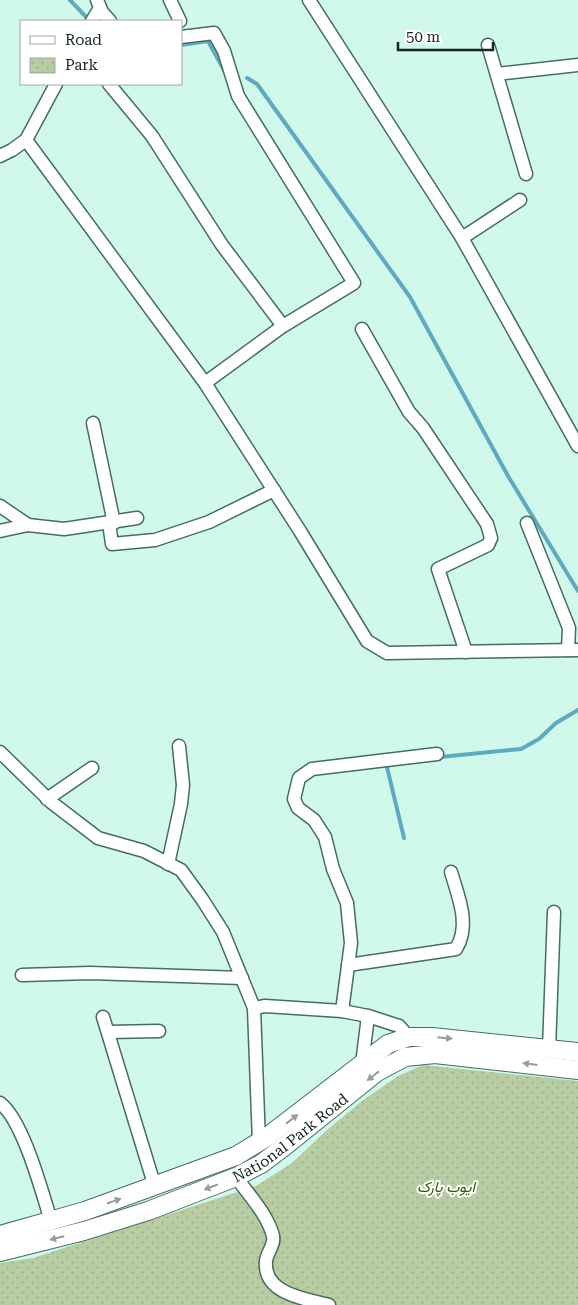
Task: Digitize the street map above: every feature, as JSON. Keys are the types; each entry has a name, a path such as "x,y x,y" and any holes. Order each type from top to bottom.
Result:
{"main road":[{"name":"National Park Road","path":"0,1235 51,1221 155,1187 236,1156 259,1143 388,1044 408,1037 432,1037 578,1052"},
{"name":"National Park Road","path":"0,1252 84,1231 148,1211 236,1177 261,1164 377,1072 405,1057 453,1056 578,1067"}],"street":[{"path":"170,0 180,20"},
{"path":"309,0 462,238 578,446"},
{"path":"92,20 98,4"},
{"path":"98,4 109,20"},
{"path":"185,37 214,33 224,51 238,96 354,283 283,326 205,383"},
{"path":"488,45 526,174"},
{"path":"497,74 578,65"},
{"path":"0,156 26,140 55,85"},
{"path":"110,85 152,136 222,246 283,326"},
{"path":"26,140 205,383 274,490 367,641 387,653 573,650 569,628 527,523"},
{"path":"462,238 520,200"},
{"path":"362,329 409,412 423,428 487,524 491,538 488,545 438,569 466,652"},
{"path":"93,423 112,523 112,544 155,540 209,522 274,490"},
{"path":"0,506 28,525"},
{"path":"0,532 28,525 64,529 137,518"},
{"path":"168,864 182,804 183,785 179,746"},
{"path":"0,752 47,799 98,838 144,851 180,870 202,899 223,932 254,1008 259,1143"},
{"path":"342,1011 351,943 347,903 333,869 325,837 314,820 298,808 294,798 299,778 312,769 437,754"},
{"path":"47,799 92,768"},
{"path":"348,965 456,949 462,940 464,923 452,872"},
{"path":"549,1049 554,912"},
{"path":"22,975 90,974 242,978"},
{"path":"254,1008 265,1006 342,1011 368,1016 399,1026 408,1037"},
{"path":"362,1064 368,1016"},
{"path":"103,1017 155,1187"},
{"path":"108,1032 159,1031"},
{"path":"0,1103 6,1108 19,1130 51,1221"},
{"path":"236,1177 272,1232 272,1245 266,1263 272,1281 279,1289 290,1295 328,1305"}],"green space":[{"name":"ایوب پارک","path":"423,1065 578,1081 578,1305 0,1305 0,1263 33,1258 256,1186 292,1163 328,1129 362,1101 398,1076"}],"waterway":[{"path":"70,0 89,20"},
{"path":"182,45 208,41 225,72"},
{"path":"247,78 257,84 410,297 508,476 578,591"},
{"path":"440,757 521,749 539,739 556,723 578,710"},
{"path":"386,763 404,838"}]}
